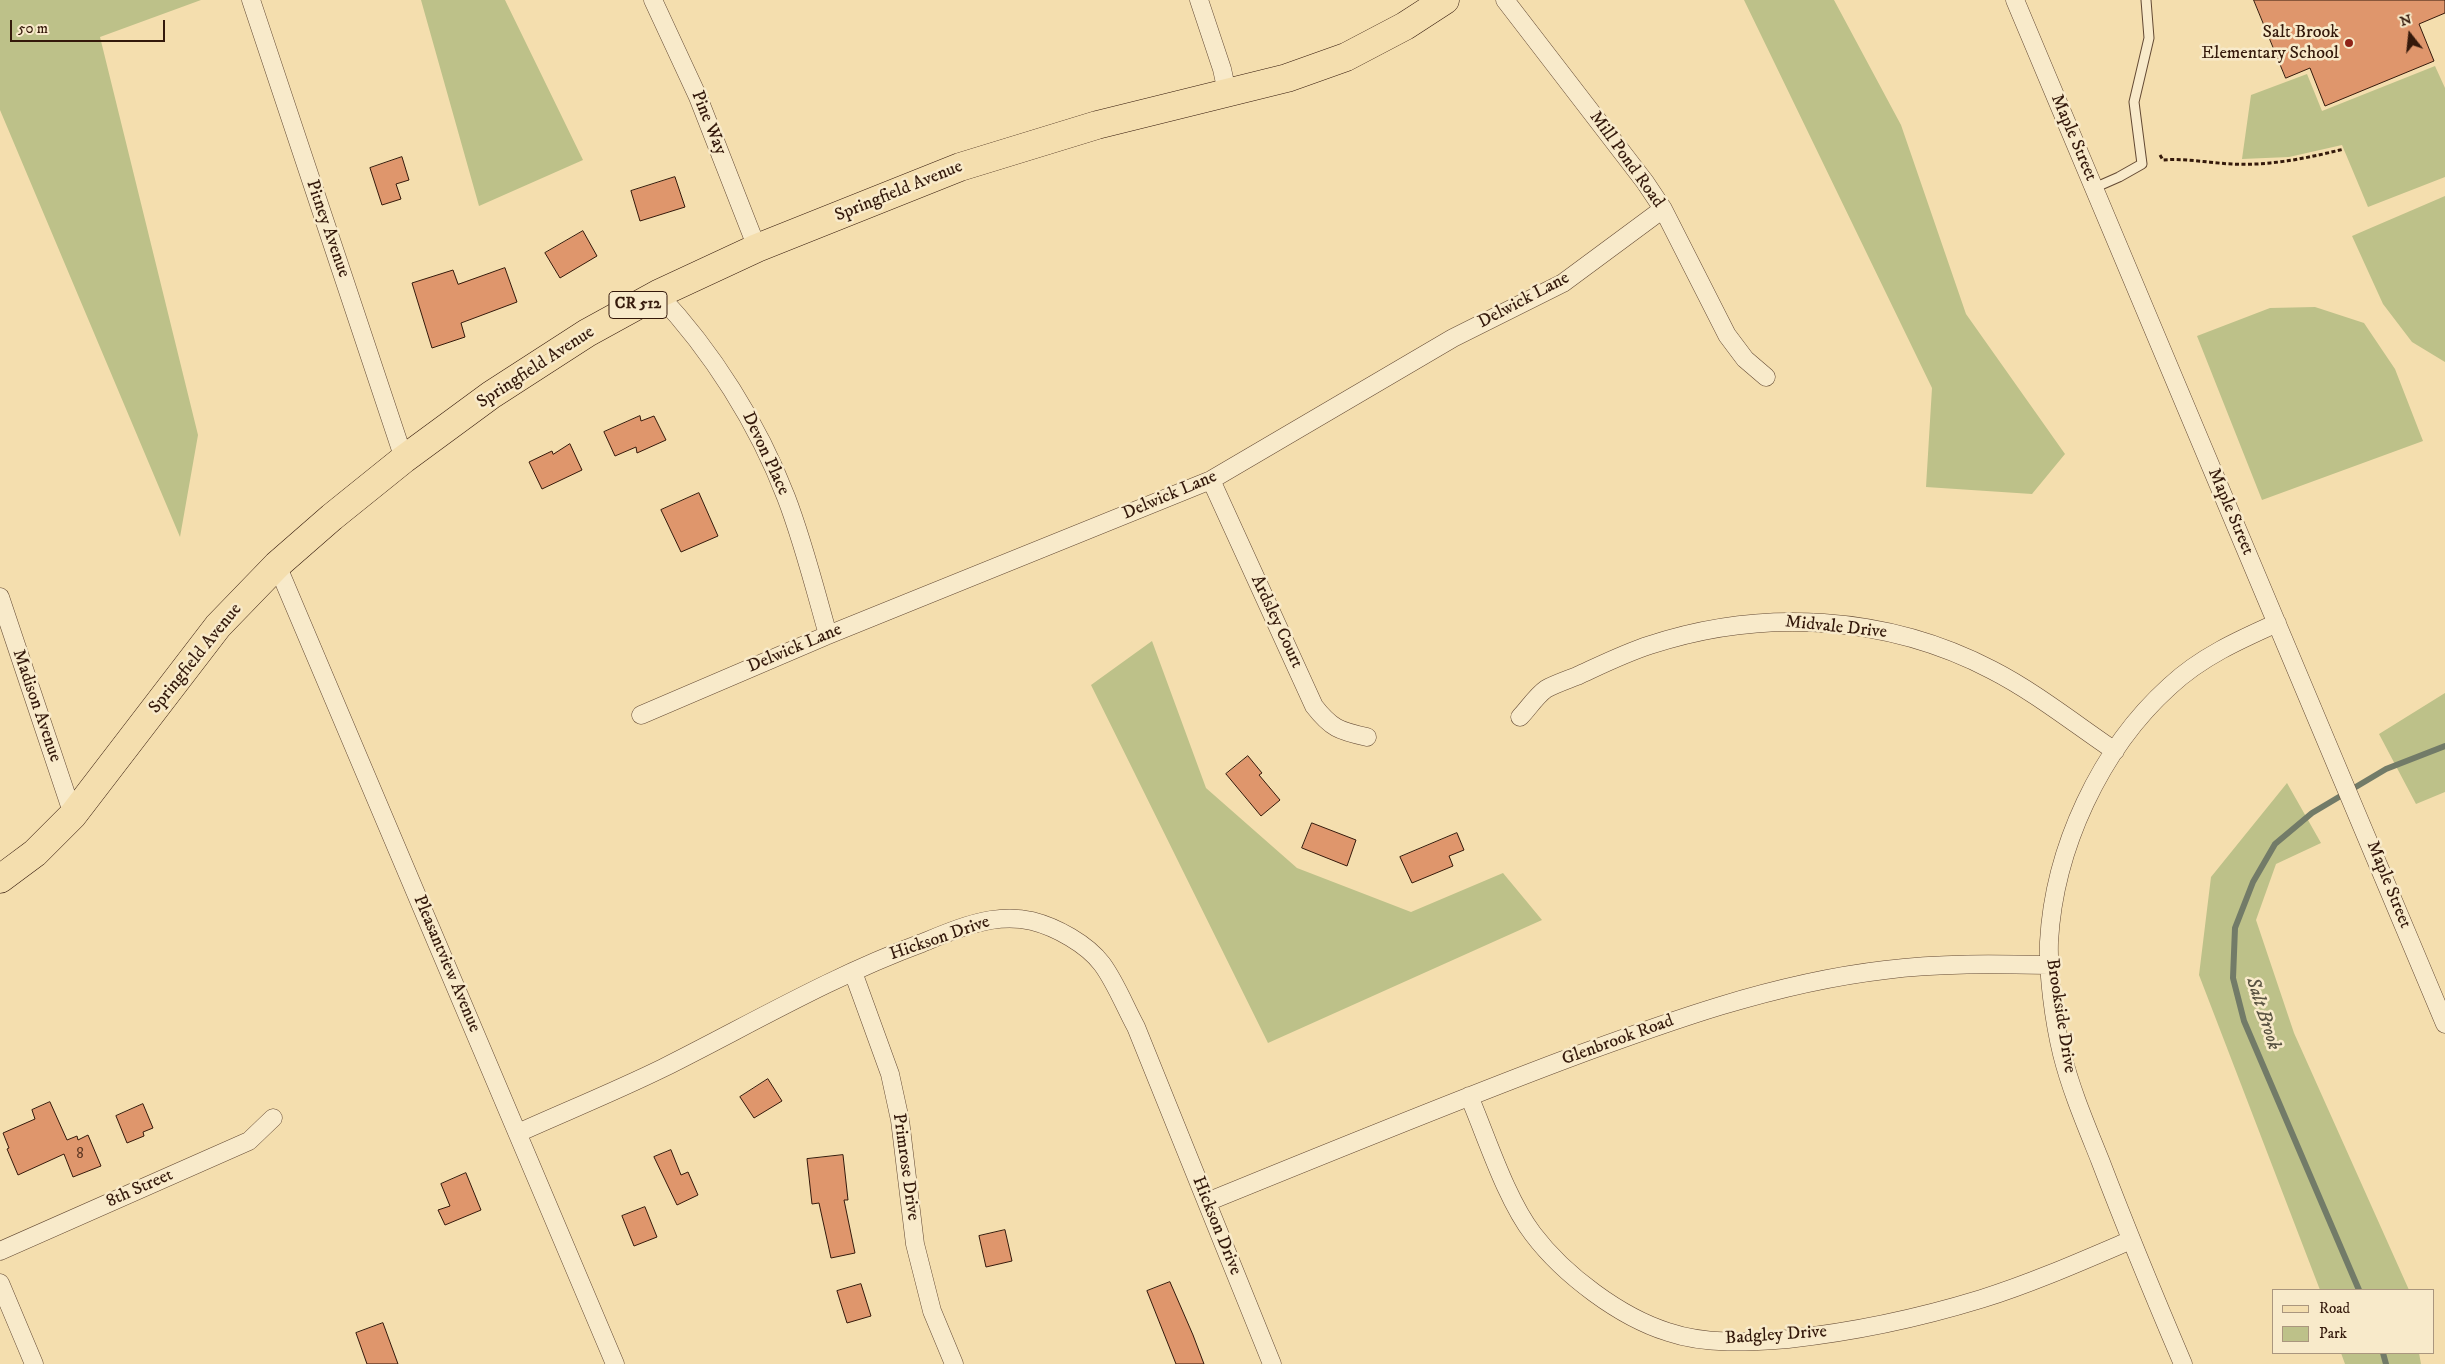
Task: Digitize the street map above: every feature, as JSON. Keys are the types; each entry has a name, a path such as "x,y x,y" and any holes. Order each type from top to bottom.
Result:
{"main road":[{"name":"Springfield Avenue","path":"0,880 35,853 73,814 218,626 276,566 332,517 404,459 492,395 580,338 658,294 757,248 960,167 1097,125 1287,78 1346,57 1405,26 1445,0"}],"street":[{"name":"Pitney Avenue","path":"250,0 404,459"},
{"name":"Pine Way","path":"653,0 698,97 757,248"},
{"path":"1199,0 1222,69 1227,92"},
{"name":"Mill Pond Road","path":"1505,0 1645,182 1662,209 1727,335 1745,359 1766,377"},
{"name":"Maple Street","path":"2015,0 2357,810 2445,1024"},
{"name":"Delwick Lane","path":"641,714 828,635 1211,480 1453,338 1563,283 1662,209"},
{"name":"Devon Place","path":"658,294 683,321 741,402 786,496 828,635"},
{"name":"Ardsley Court","path":"1211,480 1314,706 1326,722 1340,732 1367,737"},
{"name":"Pleasantview Avenue","path":"276,566 518,1133 614,1364"},
{"name":"Madison Avenue","path":"0,597 73,814"},
{"name":"Midvale Drive","path":"1520,717 1545,690 1650,645 1676,636 1721,627 1767,622 1813,622 1859,627 1904,636 1948,650 2004,676 2115,751"},
{"name":"Brookside Drive","path":"2183,1364 2131,1240 2071,1084 2062,1052 2049,965 2055,900 2064,860 2084,806 2115,751 2141,716 2169,686 2222,648 2277,622"},
{"name":"Hickson Drive","path":"518,1133 661,1069 853,972 902,950 990,920 1012,918 1052,927 1088,949 1102,964 1136,1028 1272,1364"},
{"name":"Glenbrook Road","path":"1207,1202 1469,1096 1709,1008 1811,983 1884,970 1962,964 2049,965"},
{"name":"Primrose Drive","path":"853,972 890,1074 900,1120 915,1244 932,1311 954,1364"},
{"name":"Badgley Drive","path":"1469,1096 1515,1204 1532,1233 1554,1259 1605,1299 1636,1318 1668,1332 1706,1340 1756,1342 1819,1336 1907,1318 1981,1299 2131,1240"},
{"name":"8th Street","path":"0,1251 249,1141 273,1118"},
{"path":"0,1283 34,1364"}],"lane":[{"path":"2094,188 2142,164 2134,102 2149,38 2146,0"}],"path":[{"path":"2160,155 2162,160 2182,158 2233,164 2288,162 2344,149"}],"green space":[{"path":"0,0 201,0 100,37 198,435 180,537 0,110"},
{"path":"421,0 505,0 583,160 479,206"},
{"path":"1744,0 1834,0 1901,125 1966,314 2065,454 2032,494 1926,487 1932,388"},
{"path":"2435,66 2445,88 2445,177 2368,207 2342,145 2289,157 2242,159 2251,95 2307,74 2322,111"},
{"path":"2445,196 2445,362 2412,342 2383,304 2352,236"},
{"path":"2315,307 2364,323 2395,369 2423,441 2262,500 2197,336 2270,308"},
{"path":"1152,641 1206,788 1297,868 1411,912 1503,873 1542,920 1268,1043 1091,685"},
{"path":"2445,693 2445,792 2416,804 2379,734"},
{"path":"2287,783 2321,843 2276,864 2256,920 2294,1033 2409,1289 2320,1289 2199,975 2211,877"},
{"path":"2341,1354 2419,1354 2421,1364 2345,1364"}],"building":[{"name":"Salt Brook Elementary School","path":"2254,0 2445,0 2445,13 2419,24 2434,61 2325,106 2310,68 2286,78"},
{"path":"402,157 409,180 396,184 401,199 382,205 370,168"},
{"path":"675,177 685,207 640,221 631,191"},
{"path":"583,231 597,256 560,278 545,253"},
{"path":"505,268 517,302 461,323 465,337 432,348 412,283 453,270 458,284"},
{"path":"640,416 641,421 654,416 666,440 637,453 636,447 615,456 604,432"},
{"path":"570,444 582,470 542,489 529,462 552,451 553,454"},
{"path":"699,493 718,536 681,552 661,510"},
{"path":"1248,756 1262,773 1259,775 1280,800 1261,816 1226,774"},
{"path":"1312,823 1356,840 1347,866 1302,848"},
{"path":"1457,833 1464,850 1449,856 1453,866 1412,883 1400,857"},
{"path":"768,1079 782,1101 754,1118 740,1097"},
{"path":"50,1102 67,1140 77,1136 78,1140 88,1135 101,1166 73,1177 64,1154 18,1175 7,1149 9,1148 3,1133 35,1119 32,1110"},
{"path":"143,1104 153,1128 143,1132 144,1136 127,1143 116,1116"},
{"path":"671,1150 681,1175 688,1172 698,1195 677,1205 654,1157"},
{"path":"843,1155 848,1200 844,1200 855,1253 831,1258 819,1203 812,1204 807,1159"},
{"path":"466,1173 481,1210 445,1225 438,1210 450,1206 441,1184"},
{"path":"645,1207 657,1237 634,1246 622,1216"},
{"path":"1005,1230 1012,1261 986,1267 979,1236"},
{"path":"1170,1282 1204,1364 1176,1364 1147,1291"},
{"path":"861,1284 871,1316 847,1323 837,1291"},
{"path":"383,1323 398,1364 367,1364 356,1333"}],"waterway":[{"name":"Salt Brook","path":"2359,1289 2244,1021 2233,978 2235,928 2253,882 2275,844 2312,813 2386,769 2445,746"},
{"name":"Salt Brook","path":"2383,1354 2386,1364"}],"place":[{"name":"Salt Brook Elementary School","path":"2349,43"}]}
